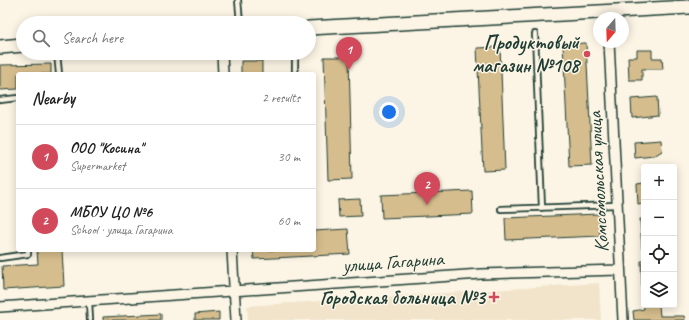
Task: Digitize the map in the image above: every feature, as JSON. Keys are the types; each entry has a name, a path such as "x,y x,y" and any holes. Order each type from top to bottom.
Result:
{"street":[{"path":"629,13 689,7"},
{"path":"316,28 593,16"},
{"path":"0,47 16,46"},
{"name":"Комсомольская улица","path":"609,48 623,320"},
{"path":"222,60 223,72"},
{"path":"232,252 236,320"},
{"name":"улица Гагарина","path":"0,307 481,274 620,270"}],"lane":[{"path":"238,0 239,16"},
{"path":"535,34 542,208"},
{"path":"58,60 59,72"},
{"path":"295,60 295,72"},
{"path":"0,100 16,98"},
{"path":"501,209 616,205"},
{"path":"0,258 28,254 28,252"},
{"path":"89,301 90,320"}],"shaded area":[{"name":"Городская больница №3","path":"599,283 601,320 248,320 247,306"}],"building":[{"path":"586,43 592,165 569,166 563,44"},
{"path":"500,47 505,170 483,171 477,48"},
{"path":"637,50 652,50 652,58 662,58 663,69 642,69 642,80 629,80 628,57 637,57"},
{"path":"324,57 349,57 352,179 328,180"},
{"path":"241,61 262,61 262,72 241,72"},
{"path":"51,64 51,72 16,72 16,89 0,90 0,65"},
{"path":"657,97 658,115 632,118 631,99"},
{"path":"661,140 662,151 654,156 635,158 634,142"},
{"path":"641,183 641,204 638,204 637,184"},
{"path":"472,191 473,214 382,218 381,195"},
{"path":"360,199 361,216 339,217 338,200"},
{"path":"599,214 600,236 506,240 505,218"},
{"path":"348,229 350,254 254,259 253,252 316,252 316,231"},
{"path":"37,252 62,252 64,286 3,290 2,266 38,264"},
{"path":"659,308 660,316 684,316 685,320 634,320 633,311"},
{"path":"219,312 219,320 195,320 195,314"},
{"path":"161,314 161,320 103,320 103,317"}],"place":[{"name":"Продуктовый магазин №108","path":"587,54"},
{"name":"ООО \"Косина\"","path":"349,70"},
{"name":"МБОУ ЦО №6","path":"427,205"},
{"name":"Городская больница №3","path":"494,297"}]}
